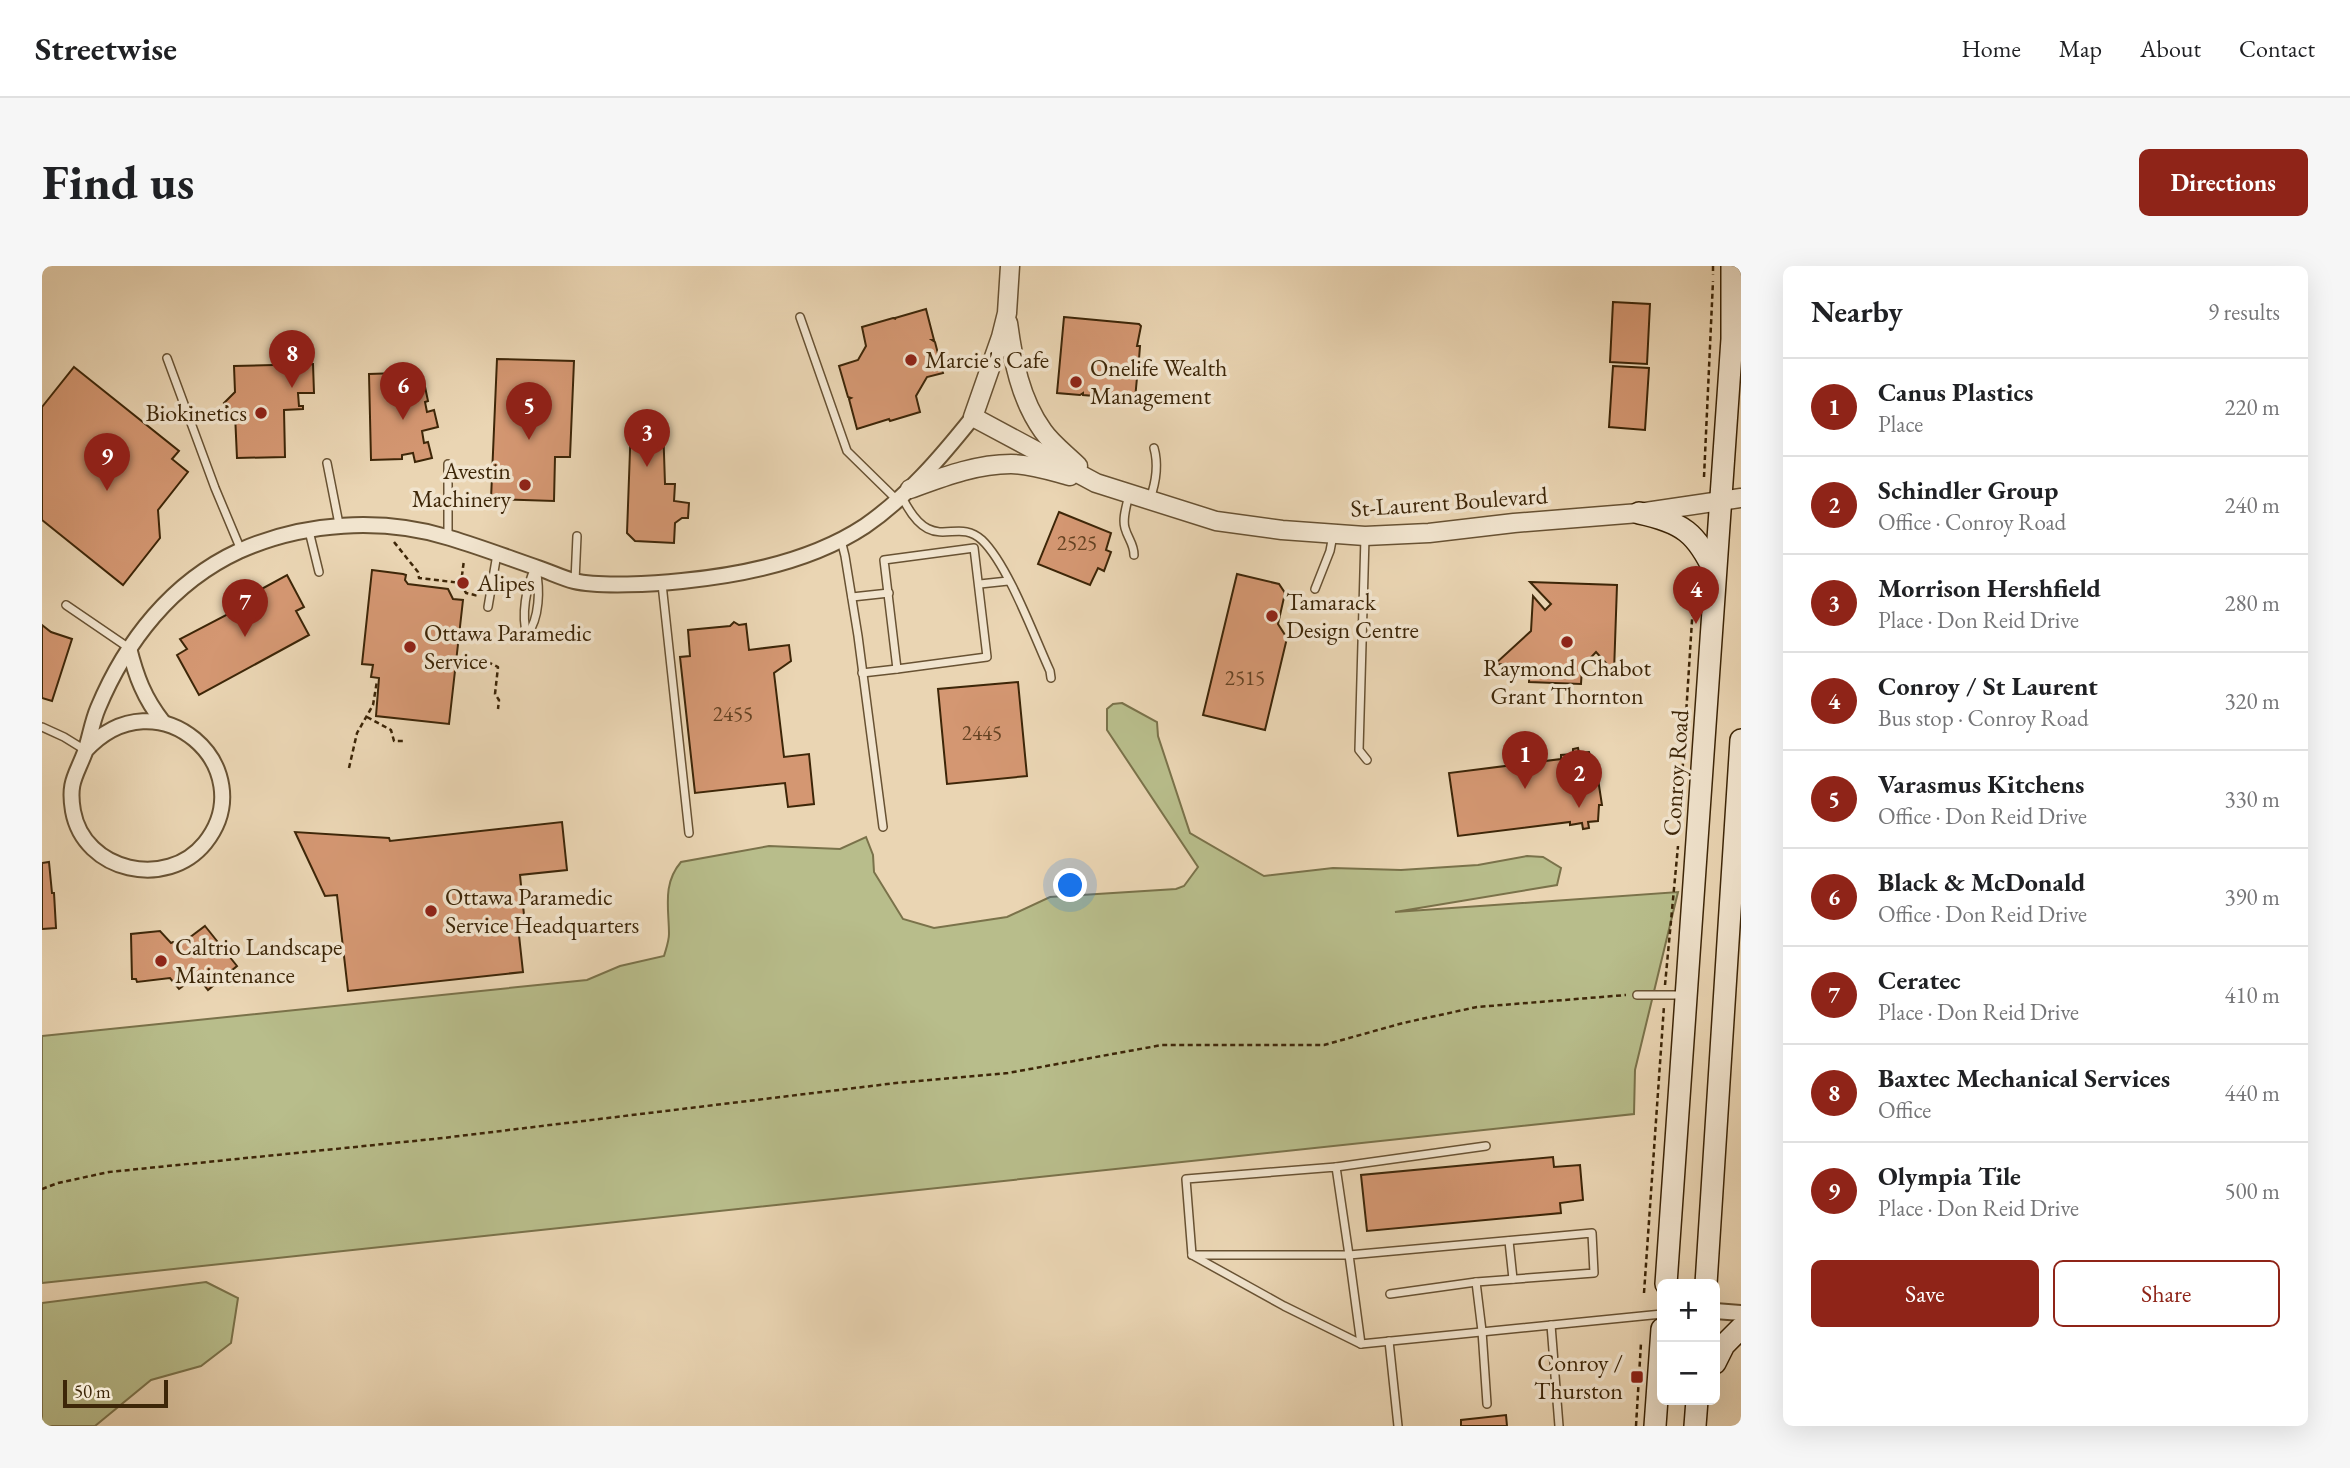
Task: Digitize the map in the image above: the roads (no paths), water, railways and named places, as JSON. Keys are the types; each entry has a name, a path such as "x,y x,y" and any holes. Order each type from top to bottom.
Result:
{"main road":[{"name":"Conroy Road","path":"1666,1279 1716,576 1731,500 1732,266"},
{"path":"1639,513 1661,517 1694,537 1701,544 1716,576"},
{"path":"1706,1279 1728,995 1741,740"},
{"path":"1720,1353 1741,1328"},
{"path":"1655,1426 1661,1342"}],"street":[{"path":"1010,266 1007,313 1014,363 1028,404 1043,432 1096,482"},
{"path":"85,751 95,740 116,726 139,720 163,722 180,728 195,738 211,757 220,780 221,803 215,827 198,850 173,866 134,870 114,864 97,852 82,835 73,815 71,793 75,771 85,751 112,675 145,624 170,598 210,566 241,550 282,536 339,524 410,529 448,537 575,582 662,583 699,580 782,563 862,528 903,495 973,417 1007,313"},
{"name":"St-Laurent Boulevard","path":"973,417 1096,482 1129,494 1216,521 1333,534 1365,536 1429,533 1639,513 1731,500"},
{"path":"903,495 951,473 1014,464 1096,482"},
{"path":"129,648 137,680 149,704 163,722"},
{"path":"1720,1311 1741,1313"}],"lane":[{"path":"800,317 847,451 903,495 909,510 926,529 934,532 966,533 979,538 1008,581 1051,678"},
{"path":"167,358 241,550"},
{"path":"1150,500 1157,476 1154,448"},
{"path":"327,463 339,524"},
{"path":"448,464 448,537"},
{"path":"1129,494 1124,519 1125,529 1134,546 1134,555"},
{"path":"309,531 319,572"},
{"path":"1315,589 1330,551 1333,534"},
{"path":"575,582 577,536"},
{"path":"1365,536 1359,750 1367,760"},
{"path":"841,539 852,597 883,827"},
{"path":"862,673 897,669 987,657 974,548 884,560 897,669"},
{"path":"488,607 497,554"},
{"path":"536,567 539,584 535,626 527,635 524,623 529,581 536,567"},
{"path":"980,584 1008,581"},
{"path":"662,583 689,833"},
{"path":"852,597 889,593"},
{"path":"66,605 129,648"},
{"path":"42,727 85,751"},
{"path":"1637,995 1686,995"},
{"path":"1192,1255 1186,1179 1336,1167 1486,1146"},
{"path":"1336,1167 1361,1343"},
{"path":"1192,1255 1349,1255 1592,1233 1594,1273 1476,1282 1390,1294"},
{"path":"1509,1241 1513,1279"},
{"path":"1192,1255 1284,1306 1361,1343 1657,1314"},
{"path":"1476,1282 1487,1404"},
{"path":"1551,1325 1559,1426"},
{"path":"1389,1341 1398,1426"}],"place":[{"name":"Marcie's Cafe","path":"911,360"},
{"name":"Onelife Wealth Management","path":"1076,382"},
{"name":"Baxtec Mechanical Services","path":"292,388"},
{"name":"Biokinetics","path":"261,413"},
{"name":"Black & McDonald","path":"403,420"},
{"name":"Varasmus Kitchens","path":"529,440"},
{"name":"Morrison Hershfield","path":"647,467"},
{"name":"Avestin Machinery","path":"525,485"},
{"name":"Olympia Tile","path":"107,491"},
{"name":"Alipes","path":"463,583"},
{"name":"Tamarack Design Centre","path":"1272,616"},
{"name":"Conroy / St Laurent","path":"1696,624"},
{"name":"Ceratec","path":"245,637"},
{"name":"Raymond Chabot Grant Thornton","path":"1567,642"},
{"name":"Ottawa Paramedic Service","path":"410,647"},
{"name":"Canus Plastics","path":"1525,789"},
{"name":"Schindler Group","path":"1579,808"},
{"name":"Ottawa Paramedic Service Headquarters","path":"431,911"},
{"name":"Caltrio Landscape Maintenance","path":"161,961"},
{"name":"Conroy / Thurston","path":"1637,1377"}]}
